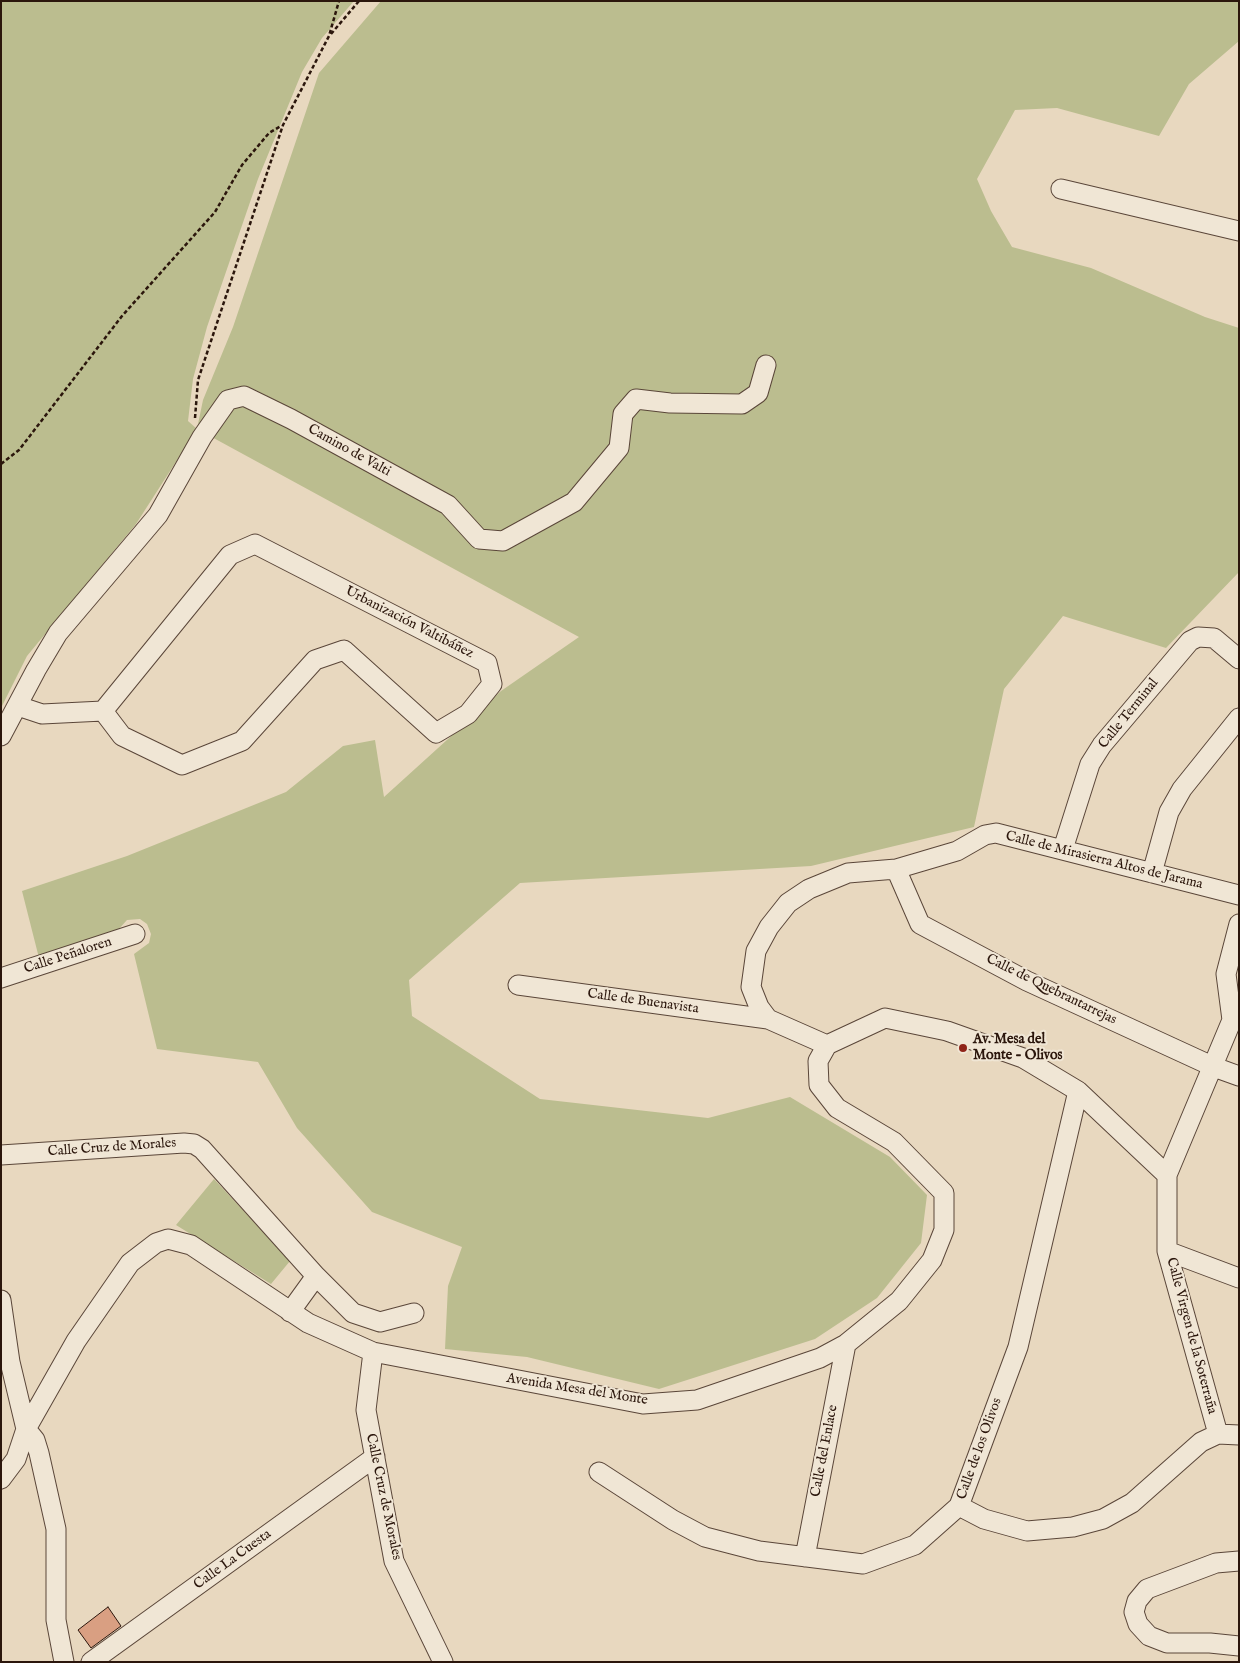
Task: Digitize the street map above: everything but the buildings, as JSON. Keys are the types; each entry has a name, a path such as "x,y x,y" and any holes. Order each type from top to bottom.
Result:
{"street":[{"path":"1061,189 1239,231"},
{"name":"Camino de Valti","path":"1,736 58,633 158,514 202,437 228,400 244,396 291,418 448,506 479,539 503,541 574,502 619,448 623,414 636,399 670,403 742,404 758,394 766,366"},
{"name":"Urbanización Valtibáñez","path":"255,544 487,663 492,684 468,714 436,733 344,650 315,660 242,740 182,765 122,736 103,711 230,555 255,544"},
{"name":"Calle Terminal","path":"1063,850 1090,764 1102,745 1190,642 1198,637 1214,638 1239,659"},
{"path":"18,706 42,714 103,711"},
{"path":"1152,874 1169,812 1182,789 1239,718"},
{"name":"Calle de Mirasierra Altos de Jarama","path":"768,1019 759,1007 751,987 756,952 769,927 788,903 809,889 848,873 896,869 957,850 986,835 996,833 1239,895"},
{"name":"Calle de Quebrantarrejas","path":"896,869 920,924 1026,981 1214,1067 1239,1076"},
{"name":"Calle Virgen de la Soterraña","path":"1218,1434 1168,1251 1167,1175 1214,1067 1232,1020 1226,974 1239,924"},
{"name":"Calle Peñaloren","path":"1,978 135,934"},
{"name":"Calle de Buenavista","path":"518,985 768,1019"},
{"path":"768,1019 827,1045 885,1018 947,1031 1023,1058 1078,1091 1167,1175"},
{"name":"Avenida Mesa del Monte","path":"1,1479 19,1453 26,1429 76,1341 124,1271 142,1252 156,1243 168,1239 190,1245 308,1323 373,1352 643,1404 697,1400 820,1358 846,1344 899,1301 932,1260 944,1230 944,1192 894,1142 838,1108 819,1085 818,1061 827,1045"},
{"name":"Calle de los Olivos","path":"599,1472 673,1520 705,1537 759,1551 863,1564 915,1545 959,1506 1018,1347 1078,1091"},
{"name":"Calle Cruz de Morales","path":"1,1155 184,1143 194,1144 202,1149 316,1276 353,1313 380,1322 414,1313"},
{"path":"1168,1251 1239,1278"},
{"path":"290,1312 316,1276"},
{"path":"1,1300 10,1362 26,1429 35,1440 39,1453 56,1529 56,1620 64,1662"},
{"name":"Calle del Enlace","path":"804,1557 846,1344"},
{"name":"Calle Cruz de Morales","path":"373,1352 366,1410 394,1561 443,1662"},
{"path":"959,1506 984,1518 1027,1531 1073,1526 1103,1519 1132,1503 1201,1442 1218,1434 1239,1435"},
{"name":"Calle La Cuesta","path":"91,1662 375,1457"},
{"path":"1239,1561 1216,1562 1147,1589 1137,1601 1134,1612 1138,1624 1149,1636 1167,1643 1210,1643 1239,1646"}],"path":[{"path":"202,437 194,417 198,380 283,125 329,36 339,1"},
{"path":"329,36 359,1"},
{"path":"1,464 19,450 122,316 215,212 242,165 269,133 283,125"}],"green space":[{"path":"1,1 354,1 322,38 302,72 258,179 207,327 193,379 188,421 197,429 136,524 27,656 1,708"},
{"path":"381,1 1239,1 1239,41 1189,84 1159,136 1057,108 1015,110 977,179 991,211 1012,247 1091,268 1205,317 1239,328 1239,572 1166,648 1063,616 1004,689 974,827 811,866 520,883 409,980 412,1016 540,1099 708,1118 790,1097 890,1157 927,1195 921,1243 877,1298 815,1339 659,1389 527,1357 445,1349 448,1286 462,1247 372,1212 297,1128 258,1062 157,1049 134,954 149,943 151,934 147,924 140,919 127,920 117,931 39,958 22,891 127,856 286,792 343,746 375,740 384,797 501,691 579,637 197,429 203,400 233,327 319,73"},
{"path":"214,1179 290,1261 271,1284 176,1225"}],"place":[{"name":"Av. Mesa del Monte - Olivos","path":"963,1048"}]}
